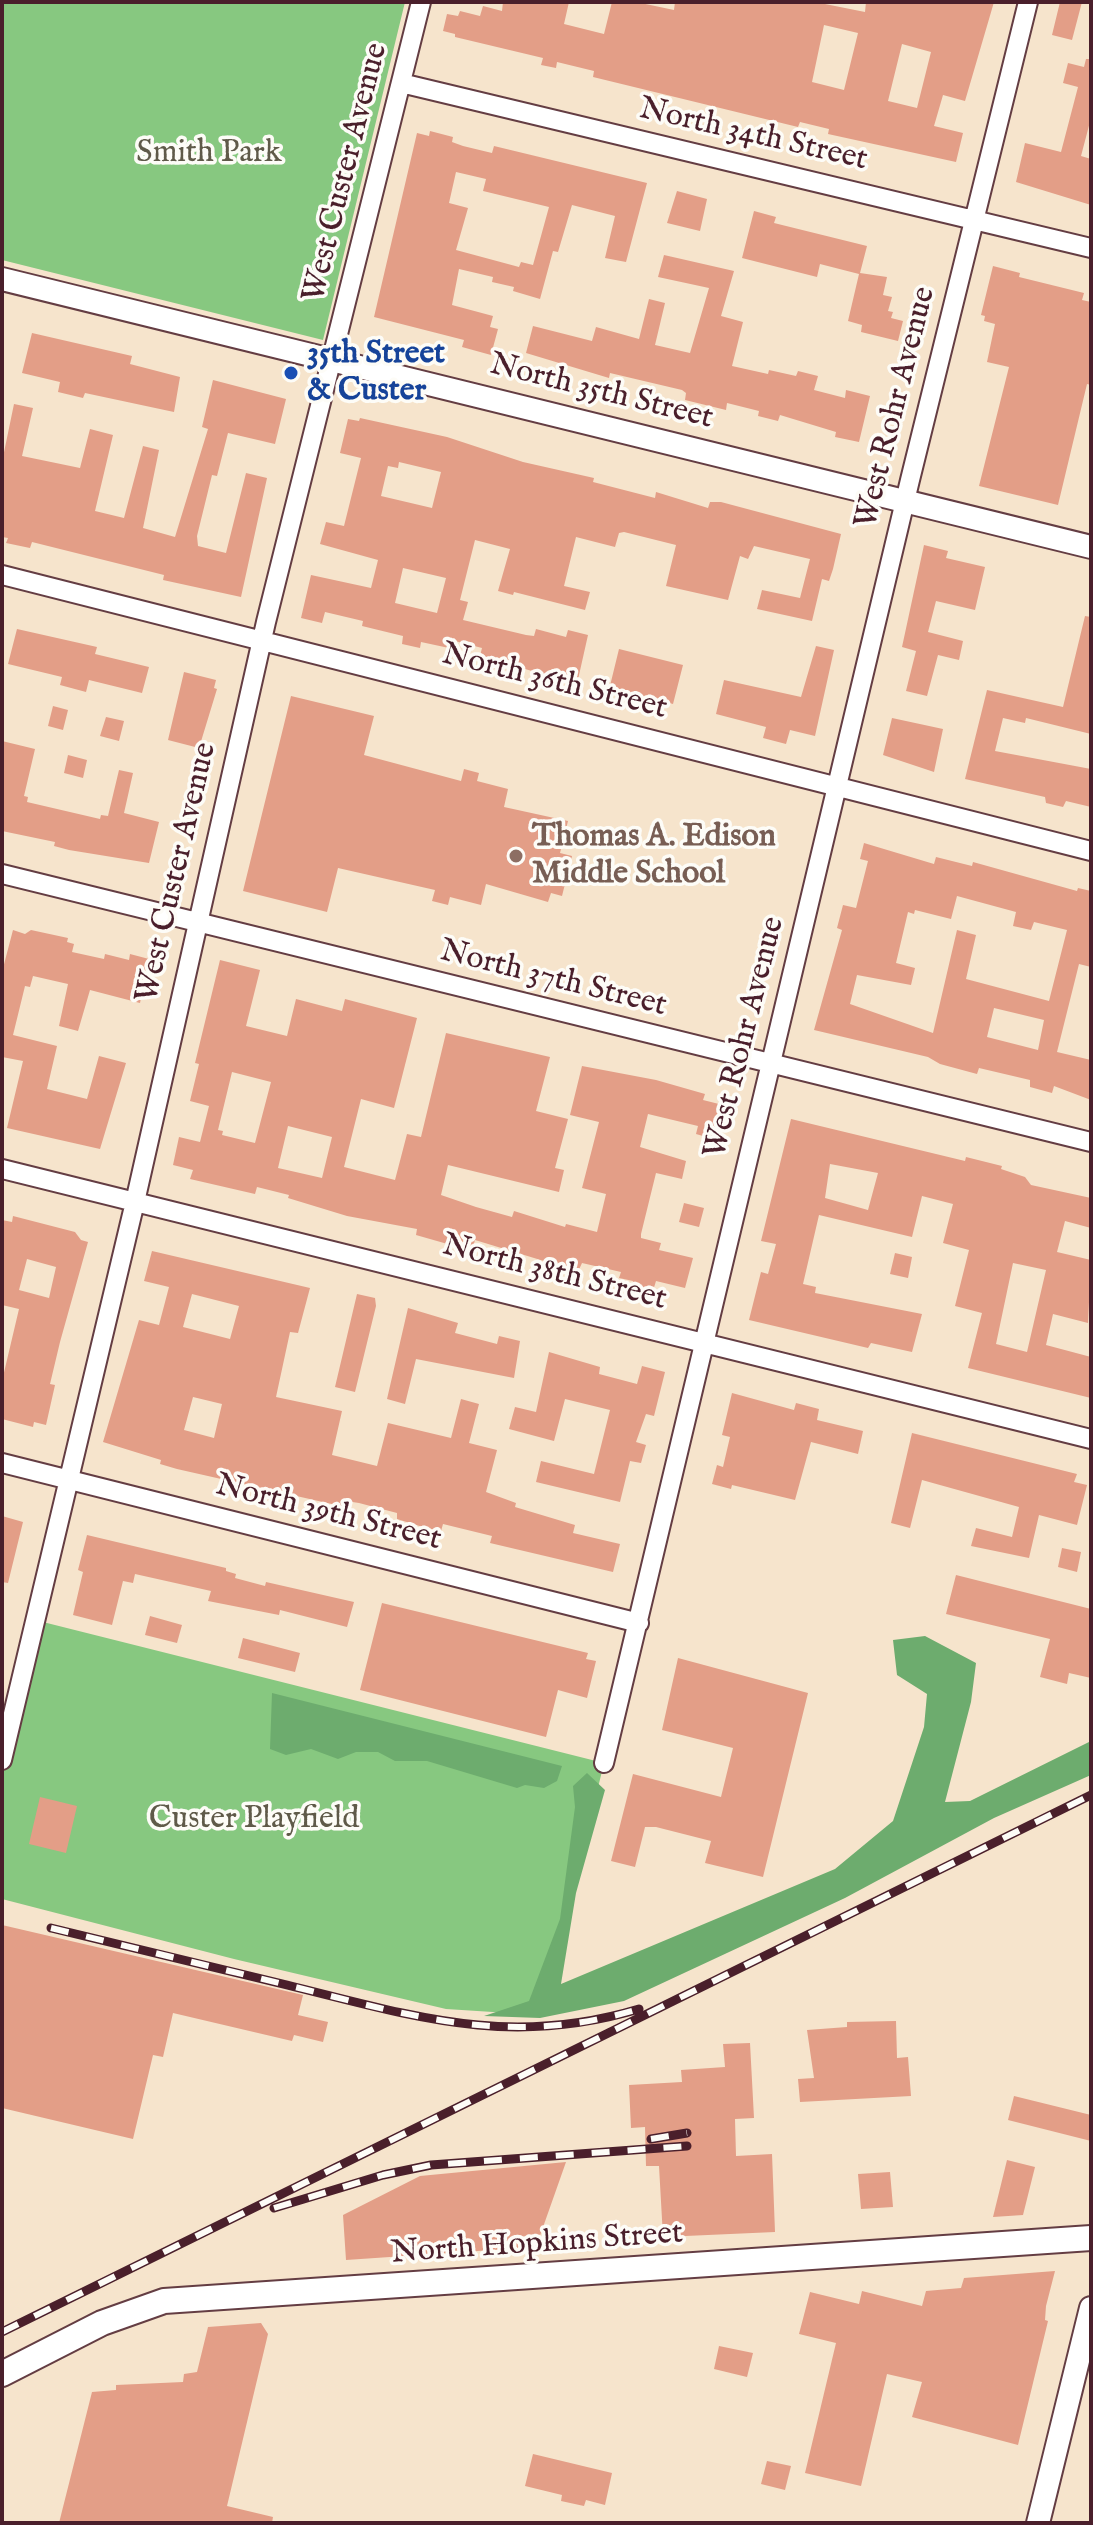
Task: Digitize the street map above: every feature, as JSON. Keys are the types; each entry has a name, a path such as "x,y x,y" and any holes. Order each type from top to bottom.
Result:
{"main road":[{"name":"North Hopkins Street","path":"2,2374 102,2323 164,2301 1091,2238"}],"street":[{"name":"West Custer Avenue","path":"2,1758 135,1202 262,640 421,2"},
{"name":"West Rohr Avenue","path":"604,1763 905,499 1028,2"},
{"name":"North 34th Street","path":"401,83 1091,248"},
{"name":"North 35th Street","path":"2,279 1091,547"},
{"name":"North 36th Street","path":"2,575 1091,851"},
{"name":"North 37th Street","path":"2,874 1091,1142"},
{"name":"North 38th Street","path":"2,1169 1091,1439"},
{"name":"North 39th Street","path":"2,1463 639,1623"},
{"path":"1038,2523 1091,2308"}],"green space":[{"name":"Smith Park","path":"2,2 405,2 323,340 2,260"},
{"name":"Custer Playfield","path":"35,1620 604,1763 547,1996 524,2014 446,2009 234,1959 2,1899 2,1760"},
{"path":"925,1636 976,1663 971,1702 945,1802 970,1801 1091,1741 1091,1775 994,1818 845,1898 624,2001 540,2018 484,2016 529,2001 560,1919 575,1807 573,1786 587,1773 605,1790 576,1893 561,1984 835,1869 893,1821 924,1727 927,1694 897,1675 893,1640"},
{"path":"272,1693 562,1766 557,1781 544,1788 525,1785 517,1788 427,1761 395,1761 378,1752 356,1752 338,1759 311,1749 286,1755 270,1749"}],"building":[{"path":"503,2 569,2 564,24 604,34 612,2 636,2 674,10 675,2 815,2 865,12 866,2 994,2 965,101 943,95 934,126 963,133 956,162 828,134 829,129 800,122 798,127 593,77 594,71 557,62 556,68 541,65 543,58 455,37 455,34 443,31 447,14 458,16 460,11 480,16 483,6 502,11","holes":["824,25 858,33 844,90 812,82","902,44 931,52 917,108 888,101"]},
{"path":"1060,2 1082,2 1072,40 1052,35"},
{"path":"1086,59 1091,59 1091,118 1081,156 1091,159 1091,205 1016,182 1025,143 1061,152 1078,87 1063,83 1068,63 1084,67"},
{"path":"430,131 453,137 452,142 463,146 492,153 494,146 647,183 626,262 605,258 615,216 572,205 558,252 553,251 540,299 513,291 514,287 492,282 493,277 459,269 452,305 493,316 490,327 498,329 491,355 462,347 464,340 374,317 417,133 429,136","holes":["456,172 486,179 483,191 549,207 533,265 521,262 519,267 456,250 468,208 449,203"]},
{"path":"677,191 707,199 700,231 667,223"},
{"path":"754,211 776,217 774,223 867,246 860,273 887,277 883,295 892,297 888,311 893,312 891,318 903,321 898,341 861,332 862,325 848,321 859,274 820,264 817,277 742,258"},
{"path":"664,255 734,271 721,316 743,322 732,366 768,374 769,370 796,376 798,371 818,376 814,390 845,398 846,390 870,396 859,442 835,437 836,432 780,415 778,421 758,416 759,411 727,403 726,410 685,400 686,393 682,390 610,373 609,378 526,353 533,326 592,341 596,327 639,339 649,299 665,303 655,345 690,353 709,288 658,277"},
{"path":"993,266 1020,273 1019,277 1084,293 1082,300 1091,302 1091,385 1087,384 1058,505 979,486 1009,367 987,362 995,324 984,321 985,316 981,315"},
{"path":"32,333 132,356 130,364 180,377 174,412 85,393 83,398 58,392 60,382 22,373"},
{"path":"213,380 286,399 275,444 228,433 217,476 212,475 197,536 198,546 226,553 246,473 267,478 241,597 163,580 164,575 32,542 30,548 6,543 8,538 2,537 2,462 14,404 33,408 22,456 80,468 90,429 113,435 95,511 124,518 143,446 159,450 143,528 175,537 208,429 202,427"},
{"path":"360,418 447,437 523,462 594,478 593,482 655,498 656,492 708,508 710,502 721,502 841,534 833,569 829,581 822,579 812,621 757,609 762,590 800,598 810,559 754,546 748,559 740,556 728,600 666,586 676,545 624,532 619,533 615,547 576,537 564,586 590,592 585,610 514,592 513,595 498,591 510,549 475,540 460,600 468,602 463,620 534,636 536,629 566,637 568,630 588,635 577,684 480,656 482,648 451,640 449,648 421,642 420,648 402,644 403,636 362,626 363,621 325,612 322,623 301,618 311,575 371,588 378,560 320,544 326,522 344,526 361,458 340,453 348,419 359,421","holes":["399,462 441,472 432,508 381,496 388,466 398,468","403,568 446,578 437,613 395,603"]},
{"path":"924,545 948,551 946,558 985,567 975,610 936,601 928,632 963,641 959,660 938,655 927,696 906,691 916,651 902,647"},
{"path":"1085,616 1091,617 1091,734 1026,718 1025,723 1003,718 995,751 1091,769 1091,807 1066,801 1063,807 1046,803 1045,797 965,779 987,690 1063,707"},
{"path":"17,629 97,647 95,654 149,667 142,693 89,680 86,692 60,685 62,677 8,664"},
{"path":"816,646 834,650 815,736 790,730 786,744 763,738 766,727 716,714 724,680 801,697"},
{"path":"619,649 683,665 673,704 659,700 658,706 608,694"},
{"path":"184,672 216,680 214,688 217,689 199,748 168,740"},
{"path":"291,696 374,716 364,755 461,781 464,769 479,773 477,781 508,789 504,807 568,821 560,853 572,856 562,896 551,893 548,902 486,884 481,905 450,897 448,905 432,901 435,890 338,868 327,912 243,891"},
{"path":"53,706 68,710 63,730 48,726"},
{"path":"106,717 124,721 119,741 100,736"},
{"path":"892,718 943,729 934,772 883,755"},
{"path":"2,741 35,749 24,796 28,797 27,802 100,819 101,815 108,816 119,770 133,773 124,813 159,822 149,863 69,850 54,846 55,842 2,831"},
{"path":"68,755 87,760 83,778 64,773"},
{"path":"864,843 934,864 936,857 972,866 973,862 1077,891 1078,888 1091,891 1091,967 1079,964 1057,1052 1091,1060 1091,1100 1054,1086 1052,1093 1030,1087 1030,1080 979,1068 977,1074 940,1064 928,1057 814,1030 842,930 837,928 843,905 856,908 868,861 860,859","holes":["957,896 1016,912 1013,926 1031,930 1034,922 1067,930 1049,1001 966,979 976,935 957,930 933,1033 850,1004 857,975 911,985 915,968 896,963 908,912 914,914 915,910 951,919","994,1008 1044,1020 1038,1050 987,1037"]},
{"path":"13,930 25,934 31,930 68,938 67,942 74,944 72,952 104,959 105,954 129,960 130,954 149,959 140,1003 90,990 78,1031 59,1026 68,984 33,976 30,987 25,986 13,1035 57,1046 47,1089 87,1099 99,1056 126,1063 100,1149 7,1128 23,1061 2,1057 2,972"},
{"path":"220,960 260,970 246,1026 287,1036 296,999 342,1011 345,999 417,1018 394,1108 361,1099 344,1167 395,1180 407,1134 421,1137 446,1033 550,1057 536,1111 568,1119 555,1168 564,1170 559,1192 448,1165 441,1195 512,1217 514,1211 565,1227 566,1224 597,1232 606,1194 582,1188 599,1122 570,1115 582,1066 656,1080 705,1094 703,1100 723,1105 717,1140 696,1134 698,1126 648,1114 640,1147 686,1161 682,1179 656,1173 641,1234 641,1238 661,1243 659,1250 693,1258 685,1288 656,1281 652,1294 632,1290 633,1281 619,1278 621,1272 582,1263 577,1274 475,1240 472,1251 416,1235 417,1229 347,1216 288,1198 289,1195 257,1187 255,1194 190,1179 193,1170 173,1165 179,1137 200,1142 209,1106 190,1101 199,1064 195,1063","holes":["232,1072 271,1082 255,1143 222,1135 223,1131 218,1130","288,1126 332,1137 322,1178 278,1168"]},
{"path":"791,1119 965,1161 966,1157 1002,1166 1001,1169 1025,1177 1031,1185 1091,1198 1091,1228 1065,1221 1057,1252 1091,1260 1088,1323 1053,1314 1046,1345 1091,1357 1091,1398 968,1368 982,1313 955,1306 969,1250 943,1243 953,1204 922,1196 912,1237 819,1215 803,1284 816,1287 815,1293 922,1314 912,1352 871,1343 868,1348 749,1320 761,1272 768,1274 776,1244 761,1241","holes":["830,1164 878,1173 868,1210 825,1198","1013,1263 1046,1270 1027,1352 996,1344"]},
{"path":"684,1203 704,1208 699,1227 679,1222"},
{"path":"13,1216 75,1232 81,1240 88,1242 50,1384 55,1385 46,1425 34,1422 33,1427 2,1419 2,1381 19,1309 2,1305 2,1220 12,1222","holes":["27,1259 56,1267 49,1298 19,1290"]},
{"path":"152,1251 310,1288 298,1333 290,1332 276,1397 342,1411 332,1455 377,1466 388,1423 451,1438 461,1399 479,1404 469,1443 497,1450 486,1492 516,1503 515,1507 575,1525 573,1533 620,1544 613,1572 490,1543 492,1536 443,1524 441,1531 426,1528 397,1519 397,1513 359,1503 346,1501 345,1507 177,1469 160,1464 161,1460 103,1442 139,1320 159,1325 169,1287 144,1281","holes":["192,1294 239,1306 230,1339 183,1327","193,1397 222,1404 214,1438 184,1430"]},
{"path":"895,1253 912,1257 908,1278 890,1274"},
{"path":"357,1294 375,1298 376,1306 355,1392 335,1387"},
{"path":"408,1308 458,1323 455,1333 497,1344 499,1336 520,1341 514,1378 416,1359 405,1404 387,1399"},
{"path":"549,1352 600,1367 599,1374 637,1384 642,1366 665,1372 654,1416 646,1414 636,1442 646,1445 641,1463 630,1461 620,1502 536,1482 541,1461 594,1474 610,1410 565,1399 554,1441 509,1429 515,1407 536,1412"},
{"path":"732,1393 794,1410 796,1403 819,1409 817,1420 863,1431 858,1454 811,1442 795,1500 732,1485 731,1489 712,1484 717,1465 723,1467 730,1437 722,1435"},
{"path":"912,1433 1077,1474 1074,1482 1087,1485 1077,1525 1039,1515 1029,1558 971,1546 976,1528 1012,1537 1019,1507 922,1480 910,1528 891,1523"},
{"path":"2,1516 23,1522 8,1583 2,1582"},
{"path":"87,1535 226,1568 226,1571 236,1574 235,1578 265,1586 266,1582 354,1602 347,1627 280,1610 279,1615 208,1601 211,1591 135,1574 133,1583 123,1581 112,1625 73,1615 83,1572 78,1570"},
{"path":"1062,1548 1081,1552 1077,1572 1058,1567"},
{"path":"956,1575 1091,1609 1091,1678 1069,1673 1067,1684 1040,1677 1050,1639 946,1614"},
{"path":"382,1603 588,1653 586,1659 596,1661 587,1698 558,1690 546,1737 360,1690"},
{"path":"150,1616 182,1625 177,1643 145,1635"},
{"path":"243,1638 300,1653 295,1672 238,1658"},
{"path":"678,1658 808,1693 763,1877 705,1863 711,1841 656,1827 645,1827 635,1867 611,1861 633,1774 721,1797 733,1748 662,1730"},
{"path":"40,1797 77,1806 66,1853 29,1844"},
{"path":"2,1925 303,1995 298,2015 328,2022 323,2042 294,2035 292,2041 173,2013 163,2057 153,2055 133,2139 2,2108"},
{"path":"896,2021 897,2058 908,2057 911,2096 800,2102 798,2079 814,2078 807,2030 847,2027 847,2022"},
{"path":"750,2043 754,2118 735,2119 736,2156 772,2154 775,2232 663,2237 659,2166 646,2166 645,2127 631,2128 629,2085 682,2082 681,2070 725,2067 723,2044"},
{"path":"1014,2096 1091,2115 1091,2141 1008,2120"},
{"path":"1007,2160 1035,2167 1023,2215 993,2217"},
{"path":"566,2162 536,2247 346,2260 343,2215 420,2176"},
{"path":"890,2172 893,2207 861,2209 858,2174"},
{"path":"1055,2271 1046,2306 1045,2320 1048,2321 1018,2445 912,2417 922,2382 887,2374 861,2486 805,2473 836,2343 799,2334 810,2292 859,2304 862,2291 922,2306 926,2291 961,2288 964,2278"},
{"path":"261,2323 268,2334 227,2506 273,2517 272,2523 59,2523 92,2392 116,2390 116,2385 183,2382 184,2374 197,2372 208,2327"},
{"path":"719,2346 753,2353 747,2377 714,2369"},
{"path":"533,2454 612,2473 605,2505 586,2500 584,2506 561,2501 562,2495 525,2486"},
{"path":"767,2461 791,2466 785,2490 761,2484"}],"railway":[{"path":"2,2332 1091,1795"},
{"path":"51,1928 377,2007 462,2023 504,2027 547,2026 639,2009"},
{"path":"651,2139 687,2133"},
{"path":"274,2208 383,2175 431,2165 687,2146"}],"place":[{"name":"35th Street & Custer","path":"291,373"},
{"name":"Thomas A. Edison Middle School","path":"516,856"}]}
